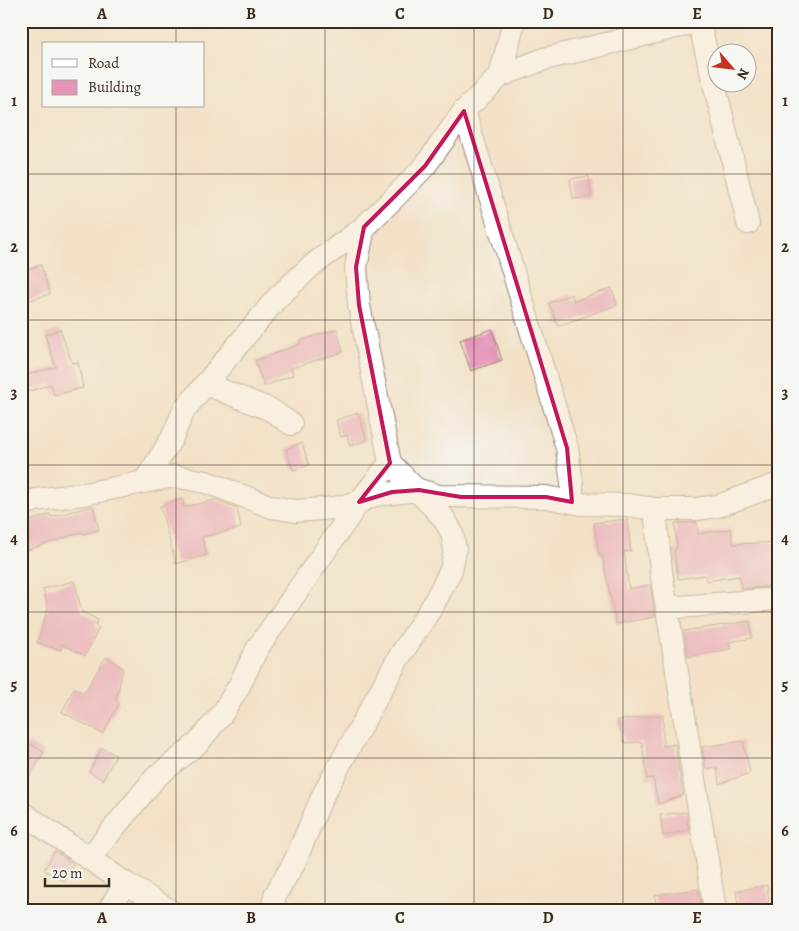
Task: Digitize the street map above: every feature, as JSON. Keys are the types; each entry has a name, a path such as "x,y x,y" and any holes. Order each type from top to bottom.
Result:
{"street":[{"path":"500,76 514,21"},
{"path":"145,481 172,438 184,410 276,299 310,267 364,227 425,166 464,111 500,76 544,59 700,21 748,223"},
{"path":"464,111 567,448 572,483 572,502"},
{"path":"272,910 276,895 294,863 323,795 451,570 455,550 452,533 443,517 390,463 383,416 360,305 356,267 364,227"},
{"path":"206,384 271,410 291,424"},
{"path":"90,857 156,778 198,743 222,714 239,686 257,649 359,502 390,463"},
{"path":"21,504 36,500 84,494 174,476 206,482 272,507 295,512 335,508 359,502 375,494 418,490 439,496 546,497 572,502 655,509 697,509 718,506 778,484"},
{"path":"655,509 667,608 715,910"},
{"path":"667,608 778,599"},
{"path":"21,812 90,857 125,883 169,910"},
{"path":"109,910 125,883"}],"highlighted area":[{"path":"464,111 567,448 572,502 546,497 461,497 419,490 392,492 359,502 390,463 359,305 356,267 364,227 425,166"}],"building":[{"path":"589,176 591,197 573,199 570,179"},
{"path":"41,265 50,294 21,303 21,271"},
{"path":"612,288 617,305 558,326 549,303 572,294 574,301"},
{"path":"60,329 72,363 78,362 83,388 54,395 51,384 21,394 21,376 56,367 45,335"},
{"path":"337,329 343,352 291,368 293,375 264,386 255,361 300,344 299,341"},
{"path":"492,329 502,360 471,371 460,340"},
{"path":"358,413 367,440 350,446 347,435 341,437 336,420"},
{"path":"302,443 309,465 293,470 286,449"},
{"path":"182,499 184,507 216,500 237,508 241,528 202,537 207,555 176,564 160,506"},
{"path":"93,506 99,530 83,534 82,532 25,551 21,540 21,524 50,514 51,517"},
{"path":"627,519 631,551 624,552 629,589 650,585 655,617 616,624 602,555 599,555 594,523"},
{"path":"697,522 698,534 731,529 733,544 778,542 778,586 741,589 740,576 706,581 705,575 678,579 674,550 677,549 675,523"},
{"path":"74,581 82,612 98,620 95,626 99,628 85,656 62,644 61,650 37,643 48,608 43,589"},
{"path":"750,621 752,638 729,642 730,649 688,657 684,631"},
{"path":"106,657 123,668 116,701 119,703 103,734 62,712 74,688 84,693"},
{"path":"663,715 663,746 675,744 683,795 658,804 653,778 647,779 642,742 625,743 617,720"},
{"path":"743,741 750,773 719,784 717,767 706,769 702,747"},
{"path":"28,743 44,752 21,791 21,754"},
{"path":"102,748 116,755 103,780 89,772"},
{"path":"686,812 689,830 663,836 660,815"},
{"path":"55,851 73,864 64,881 44,870"},
{"path":"767,885 769,902 765,903 766,910 739,910 736,891"},
{"path":"698,889 702,910 656,910 655,895"}]}
